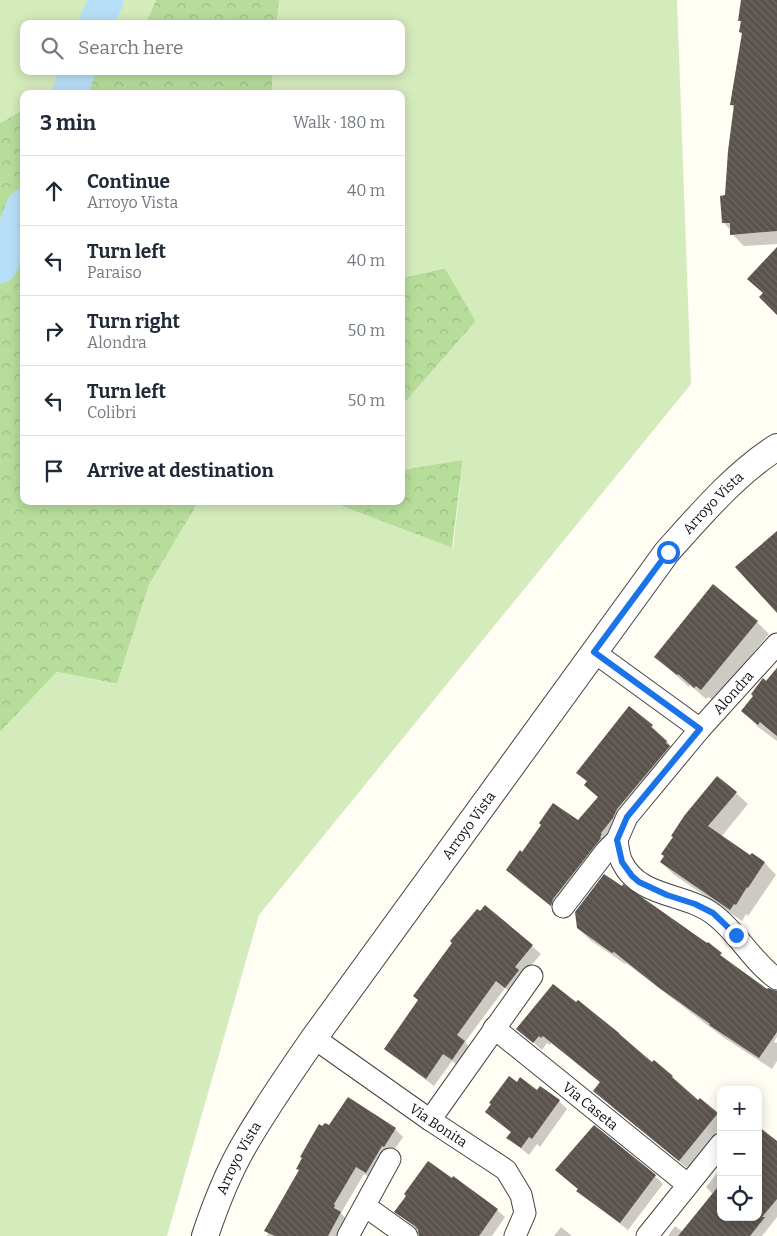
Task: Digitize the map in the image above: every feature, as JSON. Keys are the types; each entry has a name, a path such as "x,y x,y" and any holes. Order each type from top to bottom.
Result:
{"street":[{"name":"Arroyo Vista","path":"205,1236 218,1197 242,1149 277,1092 314,1038 668,552 700,515 738,478 777,447"},
{"name":"Alondra","path":"563,907 606,851 617,840 627,817 700,729 777,644"},
{"path":"594,652 700,729"},
{"path":"617,840 622,862 632,876 639,882 667,895 695,904 713,913 736,935 766,972 777,979"},
{"path":"430,1120 532,976"},
{"name":"Via Caseta","path":"494,1028 687,1184"},
{"name":"Via Bonita","path":"314,1038 430,1120 506,1170 521,1195 525,1213 515,1236"},
{"path":"647,1236 717,1149"},
{"path":"348,1236 390,1159"},
{"path":"365,1206 407,1236"}],"green space":[{"path":"0,0 156,0 147,20 20,20 20,75 81,75 56,90 20,90 20,111 0,123"},
{"path":"156,0 279,0 277,20 147,20"},
{"path":"279,0 677,0 691,384 259,915 167,1236 0,1236 0,732 57,672 117,684 149,585 197,505 339,505 453,548 463,460 405,469 405,402 476,321 445,268 405,277 405,90 272,90 273,75 405,75 405,20 277,20"},
{"path":"81,75 273,75 272,90 56,90"},
{"path":"20,111 20,505 197,505 149,585 117,684 57,672 0,732 0,123"},
{"path":"445,268 476,321 405,402 405,277"},
{"path":"463,459 452,548 339,505 405,505 405,469"}],"building":[{"path":"741,0 777,0 777,231 730,235 730,223 722,223 720,196 725,195 734,105 730,105 742,33 739,32 741,21 738,21"},
{"path":"777,247 777,315 759,297 763,293 747,279"},
{"path":"777,531 777,613 735,567"},
{"path":"713,584 758,621 701,690 696,686 694,688 654,657"},
{"path":"777,668 777,736 760,722 758,725 741,711 753,696 751,694 763,678 766,681"},
{"path":"629,706 653,725 651,727 670,746 617,809 613,818 601,833 601,838 553,899 551,906 506,870 520,850 522,852 541,825 539,823 553,803 578,820 598,797 584,785 587,781 576,773"},
{"path":"717,776 737,792 708,826 750,855 752,853 765,862 736,905 734,904 730,910 660,862 664,856 661,854 684,816"},
{"path":"604,874 622,886 623,884 708,942 722,953 720,955 767,989 777,991 777,1032 759,1058 709,1025 614,952 612,953 577,928 575,912"},
{"path":"485,905 533,945 515,967 519,970 505,988 496,981 457,1035 465,1041 452,1060 443,1054 426,1079 384,1049 418,1000 413,996 452,943 450,941 477,909 480,911"},
{"path":"553,984 576,1002 578,1000 652,1062 654,1060 698,1100 700,1098 717,1114 679,1161 593,1091 600,1082 543,1036 541,1038 539,1036 533,1043 516,1029"},
{"path":"509,1076 517,1082 520,1077 537,1090 540,1086 560,1100 532,1139 529,1137 521,1148 506,1138 511,1132 485,1112 491,1104 489,1103"},
{"path":"348,1097 396,1128 384,1147 382,1146 366,1173 356,1167 334,1204 334,1208 341,1212 328,1236 275,1236 264,1231 299,1170 296,1169 302,1158 300,1157 319,1124 322,1126 325,1123 329,1125"},
{"path":"594,1125 656,1175 620,1223 576,1191 578,1189 555,1170"},
{"path":"762,1129 777,1141 777,1199 762,1217"},
{"path":"428,1161 452,1178 453,1176 498,1209 479,1236 419,1236 415,1226 394,1212 406,1196 404,1194"},
{"path":"717,1188 717,1221 762,1221 750,1236 678,1236"}],"waterway":[{"path":"98,20 106,0"},
{"path":"71,90 76,75"},
{"path":"0,266 20,216"}],"route":[{"path":"668,552 594,652 700,729 627,817 617,840 622,862 639,882 713,913 736,935"}]}
